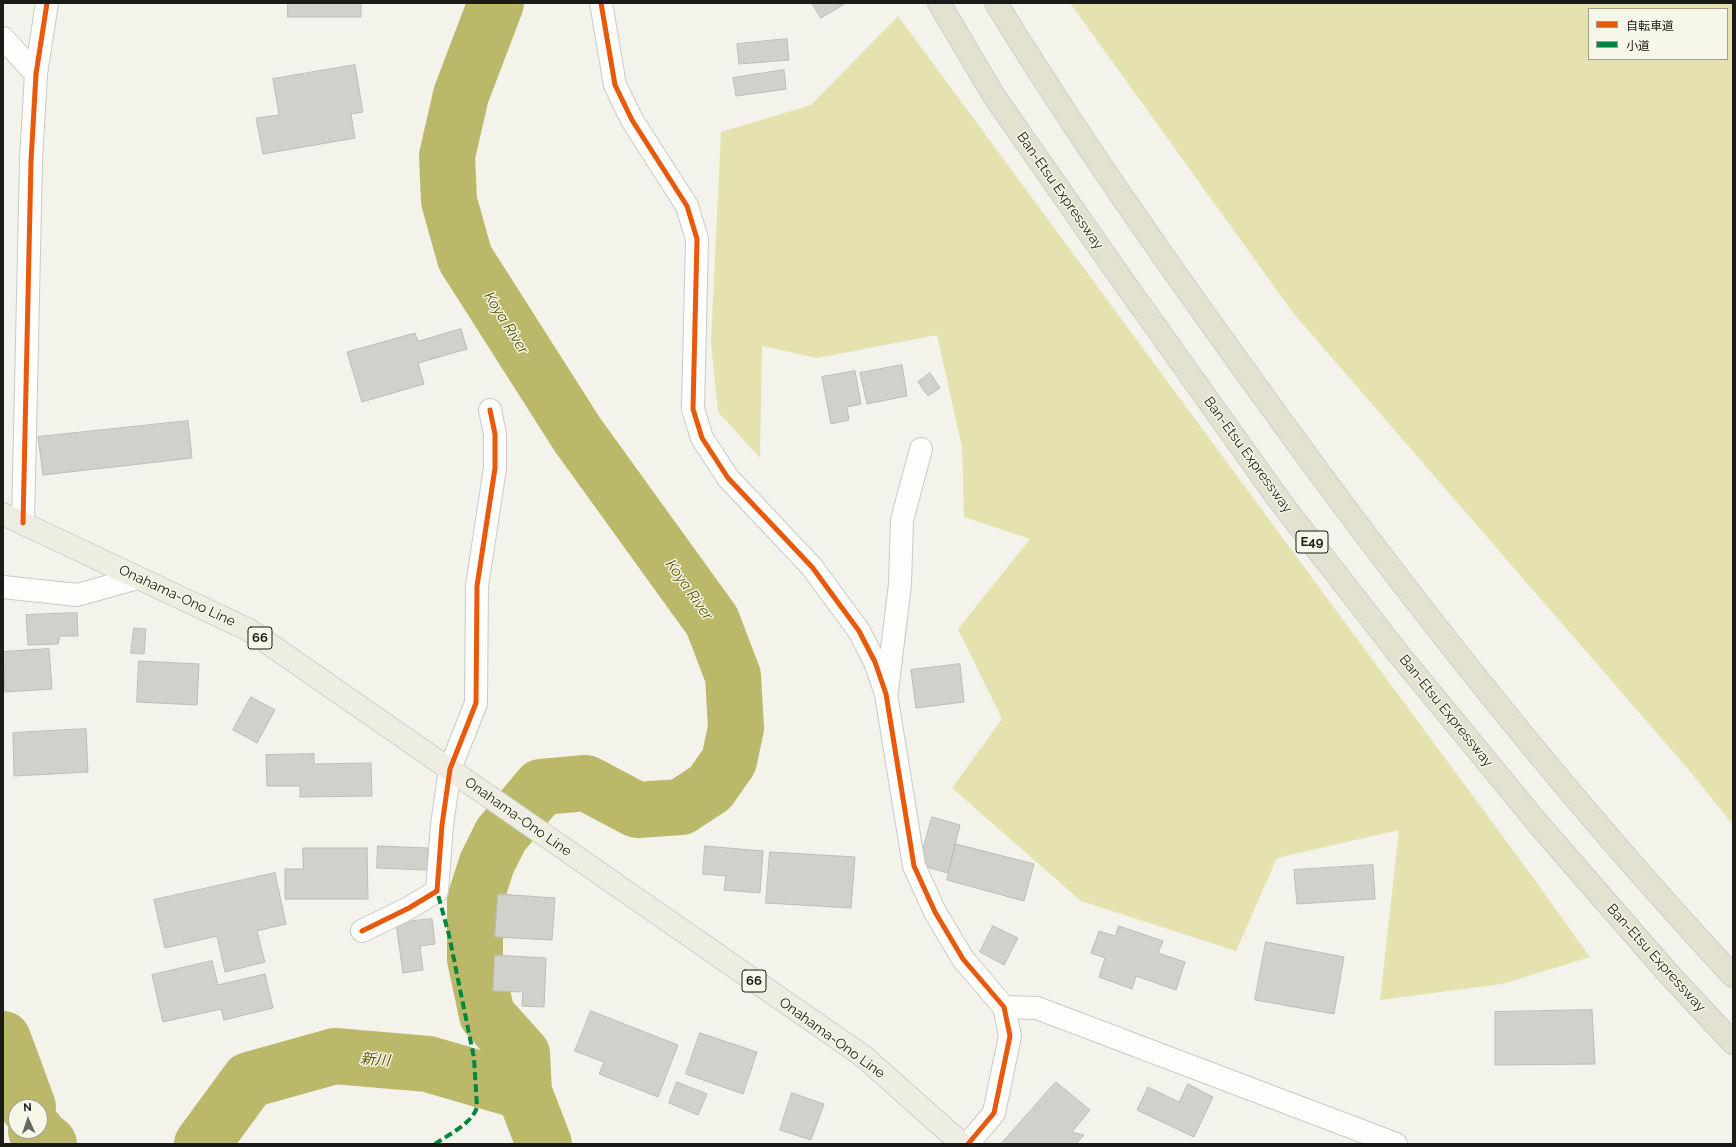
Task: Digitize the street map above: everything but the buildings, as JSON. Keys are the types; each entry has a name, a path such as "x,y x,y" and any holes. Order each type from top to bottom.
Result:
{"highway":[{"name":"Ban-Etsu Expressway","path":"939,3 994,96 1116,272 1282,504 1397,652 1540,826 1667,972 1733,1043"},
{"path":"996,3 1038,72 1159,252 1318,473 1434,624 1574,796 1691,931 1733,976"}],"main road":[{"name":"Onahama-Ono Line","path":"3,514 249,630 863,1056 962,1144"}],"street":[{"path":"23,523 32,161 36,74 46,3"},
{"path":"601,3 615,86 632,120 686,206 697,239 693,409 702,438 728,478 812,567 858,632 875,662 886,694 914,866 935,912 963,959 1004,1007 1010,1036 994,1113 968,1144"},
{"path":"3,38 36,74"},
{"path":"362,931 409,908 437,891 442,825 450,769 476,703 478,586 495,468 494,434 490,410"},
{"path":"886,694 900,584 902,520 921,449"},
{"path":"3,587 77,595 138,578"},
{"path":"1004,1007 1037,1008 1396,1144"}],"shaded area":[{"path":"1070,3 1733,3 1733,825 1694,776 1294,314"},
{"path":"898,16 1529,872 1590,957 1502,984 1380,1000 1399,830 1277,858 1236,951 1081,901 952,788 1002,719 958,629 1030,539 964,517 962,448 937,335 817,358 762,346 760,458 718,412 711,342 721,132 811,105"}],"waterway":[{"name":"Koya River","path":"496,3 461,95 447,156 449,201 465,258 577,434 712,621 733,676 736,728 729,761 710,788 681,807 637,810 586,783 541,787 501,835 487,863 475,900 475,959 487,1015 522,1054 524,1092 544,1144"},
{"name":"新川","path":"3,1039 25,1099"},
{"name":"新川","path":"202,1144 249,1080 335,1056 428,1064 524,1092"},
{"name":"新川","path":"43,1139 49,1144"}],"marked path":[{"path":"435,1144 465,1124 470,1119 477,1107 474,1058 449,935 437,891"}],"cycle path":[{"path":"23,523 31,161 36,74 47,3"},
{"path":"601,3 615,85 632,120 687,206 697,239 693,409 702,438 728,478 812,567 859,631 875,662 886,694 914,866 935,912 963,959 1004,1007 1010,1036 994,1113 968,1144"},
{"path":"362,931 409,908 437,891 442,825 450,769 476,703 477,586 495,468 495,434 490,410"}]}
